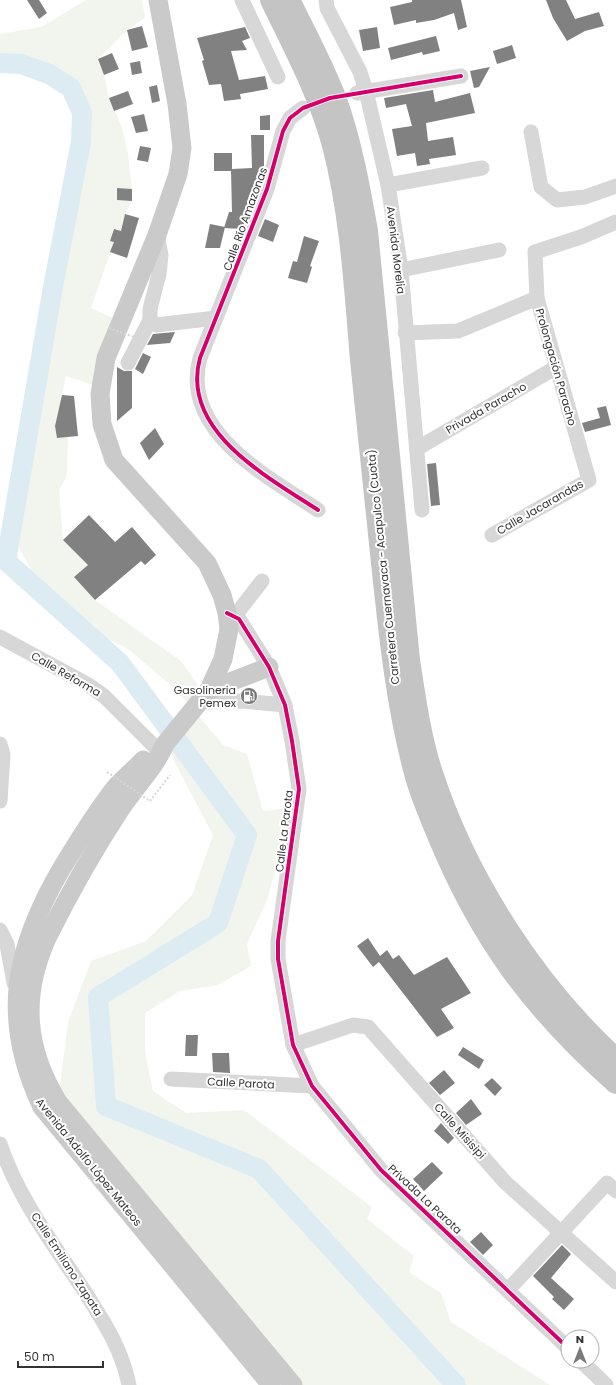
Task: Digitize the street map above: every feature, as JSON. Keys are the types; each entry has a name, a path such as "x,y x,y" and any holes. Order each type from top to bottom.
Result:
{"highway":[{"name":"Carretera Cuernavaca - Acapulco (Cuota)","path":"271,0 304,66 320,105 332,143 342,184 350,233 376,506 393,664 402,718 415,776 451,866 488,937 517,980 552,1021 616,1083"},
{"name":"Carretera Cuernavaca - Acapulco (Cuota)","path":"289,0 318,57 335,98 348,137 358,181 367,231 409,660 418,715 432,772 446,813 506,927 535,970 568,1012 616,1059"}],"main road":[{"path":"158,0 177,104 182,148 178,174 156,235 106,358 100,394 102,424 114,460 207,563 231,615 223,659 201,700 163,746"},
{"path":"201,700 269,666"},
{"name":"Avenida Adolfo López Mateos","path":"163,746 115,788 80,838 49,890 29,931 20,956 14,982 13,1014 17,1046 27,1078 42,1107 271,1385"},
{"name":"Avenida Adolfo López Mateos","path":"163,746 95,847 68,895 40,953 35,969 30,1002 30,1018 34,1048 44,1076 58,1102 293,1385"}],"street":[{"path":"242,0 278,77"},
{"name":"Avenida Morelia","path":"326,0 327,8 355,60 362,92 388,185 401,270 405,333 418,448 422,510"},
{"path":"362,92 461,76"},
{"name":"Calle Río Amazonas","path":"303,108 290,118 283,131 267,189 196,372 203,409 208,419 231,449 254,468 318,510"},
{"path":"531,132 542,187 557,200 585,197 616,186"},
{"path":"388,185 482,168"},
{"name":"Prolongación Paracho","path":"589,480 555,368 537,298 535,252 581,237 616,222"},
{"path":"128,363 150,320 150,309 160,268 161,255 156,235"},
{"path":"401,270 499,250"},
{"path":"405,333 458,331 537,298"},
{"path":"150,320 156,324 216,318"},
{"name":"Privada Paracho","path":"418,448 555,368"},
{"name":"Calle Jacarandas","path":"492,535 589,480"},
{"path":"231,615 262,581"},
{"name":"Calle La Parota","path":"231,615 239,619 269,666 285,706 299,789 278,941 278,959 294,1046"},
{"name":"Calle Reforma","path":"0,637 87,684 104,696 163,746"},
{"path":"201,700 242,701 285,706"},
{"path":"0,744 3,755 0,801"},
{"path":"0,930 7,944 14,982"},
{"name":"Calle Misisipi","path":"294,1046 353,1025 368,1027 506,1182 562,1231 616,1282"},
{"name":"Privada La Parota","path":"294,1046 312,1086 381,1170 560,1340"},
{"name":"Calle Parota","path":"171,1079 312,1086"},
{"name":"Calle Emiliano Zapata","path":"0,1144 7,1165 27,1203 113,1335 125,1367 129,1385"},
{"path":"508,1290 607,1183 616,1191"},
{"path":"589,1369 606,1385"}],"path":[{"path":"109,328 134,336"},
{"path":"107,772 150,801 170,775"}],"shaded area":[{"path":"86,0 142,0 145,18 127,30 98,59 104,75 109,98 122,127 128,154 132,189 117,188 117,200 132,201 125,214 121,231 113,229 110,240 114,242 91,308 115,319 93,385 66,376 55,426 57,438 68,437 67,475 59,491 63,539 88,565 74,577 95,600 181,661 198,685 188,703 223,745 247,754 263,811 287,808 282,846 267,900 247,944 251,966 218,985 180,991 145,1013 145,1052 153,1091 186,1113 244,1110 372,1207 367,1219 414,1256 409,1272 441,1293 451,1322 550,1385 294,1385 58,1102 68,1022 91,961 146,941 192,895 213,835 165,744 187,703 173,687 128,649 80,625 40,585 14,539 12,493 57,305 66,249 85,152 84,127 76,104 69,90 57,75 39,67 11,62 0,62 0,34 41,27"}],"building":[{"path":"27,0 39,0 47,13 39,19"},
{"path":"412,0 461,0 467,27 458,30 454,13 434,20 416,23 416,20 394,25 390,7 412,2"},
{"path":"546,0 566,0 575,19 599,12 604,26 585,31 567,41 553,18"},
{"path":"142,26 148,47 132,51 127,30"},
{"path":"245,27 250,38 242,41 247,50 231,51 239,80 265,76 268,89 240,94 241,99 224,101 221,84 209,85 202,61 204,60 197,38"},
{"path":"377,27 380,48 363,51 359,30"},
{"path":"436,36 440,51 423,55 422,52 391,60 388,48"},
{"path":"512,45 516,58 497,64 493,51"},
{"path":"112,53 119,69 104,75 98,59"},
{"path":"140,61 142,73 132,75 130,63"},
{"path":"490,67 479,87 474,88 470,71"},
{"path":"157,85 160,101 152,103 149,87"},
{"path":"433,90 435,102 470,93 475,113 426,123 428,141 453,137 456,155 429,159 430,164 417,166 415,153 397,156 392,129 412,126 406,104 386,108 384,98"},
{"path":"128,91 133,104 114,111 109,98"},
{"path":"144,114 148,131 136,133 131,117"},
{"path":"270,115 270,130 260,130 260,116"},
{"path":"251,135 264,135 264,166 242,229 224,228 229,212 232,212 231,171 214,171 214,153 232,153 232,169 252,168"},
{"path":"140,146 151,148 148,162 137,160"},
{"path":"117,188 132,189 132,201 117,200"},
{"path":"125,214 139,218 127,258 110,252 114,242 110,241 114,229 121,231"},
{"path":"265,219 279,225 273,242 258,236"},
{"path":"210,224 225,227 220,248 205,248"},
{"path":"304,236 319,241 310,266 312,267 307,283 288,278 293,261 297,262"},
{"path":"175,332 170,343 147,345 153,334"},
{"path":"143,353 151,357 143,374 135,369"},
{"path":"117,367 124,371 132,371 132,408 117,421"},
{"path":"62,395 74,396 78,436 57,438 55,426"},
{"path":"606,406 611,425 585,432 582,423 600,418 597,408"},
{"path":"155,428 164,444 149,460 140,443"},
{"path":"436,463 440,505 431,506 427,464"},
{"path":"89,515 115,542 132,527 156,555 145,565 141,561 95,600 74,577 88,565 63,540"},
{"path":"368,938 380,956 387,950 393,959 399,955 414,975 447,957 471,993 441,1009 454,1028 437,1037 379,962 373,967 357,946"},
{"path":"186,1035 198,1035 197,1056 185,1056"},
{"path":"463,1047 484,1060 479,1069 458,1055"},
{"path":"212,1053 229,1053 230,1073 213,1072"},
{"path":"444,1070 455,1083 440,1095 429,1083"},
{"path":"492,1078 502,1088 495,1096 484,1085"},
{"path":"471,1099 482,1114 466,1125 456,1113"},
{"path":"441,1123 454,1138 448,1144 434,1131"},
{"path":"432,1162 443,1173 424,1191 413,1179"},
{"path":"481,1232 493,1245 483,1255 470,1242"},
{"path":"562,1245 571,1254 551,1278 574,1299 564,1310 552,1299 554,1297 533,1276"}],"waterway":[{"path":"0,63 21,64 49,74 71,88 82,113 81,142 53,287 6,561 120,663 247,835 218,923 98,997 106,1106 259,1169 456,1385"}],"cycle path":[{"path":"318,510 253,467 233,449 215,429 203,408 197,384 200,358 267,189 283,131 290,118 303,108 330,98 461,76"},
{"path":"227,613 239,619 269,667 285,705 292,741 299,789 278,941 278,959 293,1045 312,1086 381,1170 560,1340"}],"place":[{"name":"Gasolineria Pemex","path":"249,696"}]}
